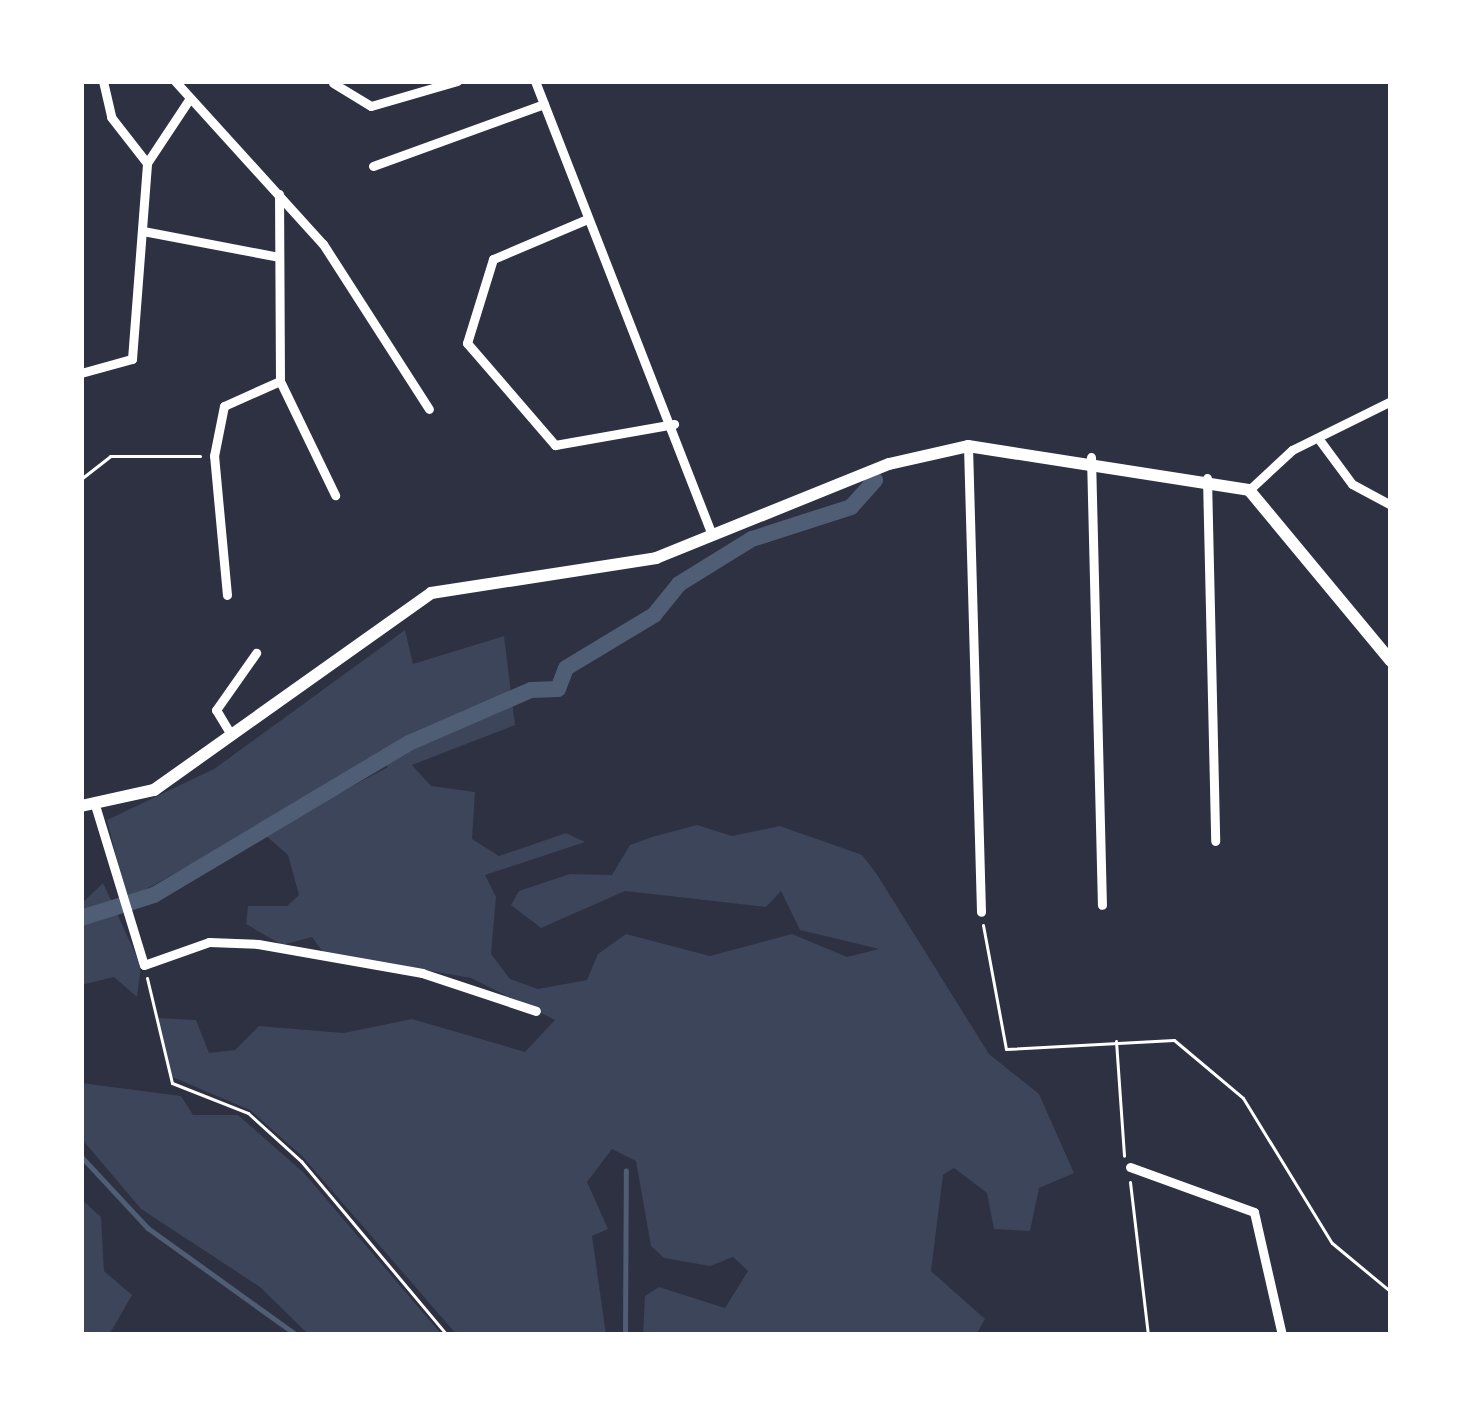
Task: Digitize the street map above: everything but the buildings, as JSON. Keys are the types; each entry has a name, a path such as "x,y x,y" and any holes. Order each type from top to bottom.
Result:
{"street":[{"path":"104,81 111,117 147,163"},
{"path":"175,81 362,294 429,409"},
{"path":"333,83 370,106 457,81"},
{"path":"536,81 586,220 674,424 712,535"},
{"path":"81,373 132,359 147,163 190,98"},
{"path":"373,166 544,104"},
{"path":"278,194 280,381 335,495"},
{"path":"586,220 493,259 467,343 555,445 674,424"},
{"path":"143,231 279,256"},
{"path":"227,596 214,455 224,406 280,381"},
{"path":"1249,490 1318,438 1391,401"},
{"path":"1318,438 1352,484 1391,505"},
{"path":"968,446 981,912"},
{"path":"536,1011 422,973 257,944 209,942 144,965 88,806 154,790 431,593 606,571 968,446 1091,457 1249,490 1391,661"},
{"path":"1091,457 1102,905"},
{"path":"1208,478 1215,841"},
{"path":"230,733 216,710 256,653"},
{"path":"1130,1167 1254,1212 1282,1335"}],"path":[{"path":"81,479 110,456 214,455"},
{"path":"981,912 1006,1049 1174,1040 1243,1098 1332,1243 1391,1292"},
{"path":"144,965 172,1083 248,1113 301,1161 447,1335"},
{"path":"1116,1041 1148,1335"}],"shaded area":[{"path":"405,630 413,664 504,636 515,725 412,765 431,786 475,792 472,839 499,856 566,833 585,842 485,875 496,897 491,954 510,979 538,989 587,980 598,954 626,934 710,956 792,934 847,957 879,949 800,930 781,891 766,907 625,891 541,928 511,905 519,891 570,874 612,875 630,845 697,825 732,836 780,826 862,855 989,1054 1039,1094 1074,1173 1039,1188 1030,1231 994,1229 987,1193 954,1168 943,1175 931,1271 985,1319 976,1335 643,1335 645,1296 659,1287 725,1308 748,1271 733,1257 710,1266 664,1258 651,1246 636,1161 612,1149 587,1182 608,1229 592,1236 606,1335 457,1335 302,1156 250,1110 170,1076 158,1018 196,1020 209,1053 235,1050 259,1026 344,1033 412,1019 525,1052 555,1020 471,978 323,952 312,937 282,945 246,924 248,906 287,906 299,895 288,855 264,834 388,767 378,759 127,900 107,820 214,769"},
{"path":"103,883 141,966 137,997 114,977 81,985 81,904"},
{"path":"81,1083 181,1096 193,1115 238,1115 304,1173 442,1335 309,1335 260,1287 141,1209 81,1138"},
{"path":"81,1199 101,1217 104,1271 132,1295 109,1335 81,1335"}],"waterway":[{"path":"81,918 154,895 409,743 531,690 558,689 566,668 654,615 679,584 752,539 851,507 875,480"},
{"path":"81,1156 148,1228 297,1335"},
{"path":"625,1335 626,1171"}]}
